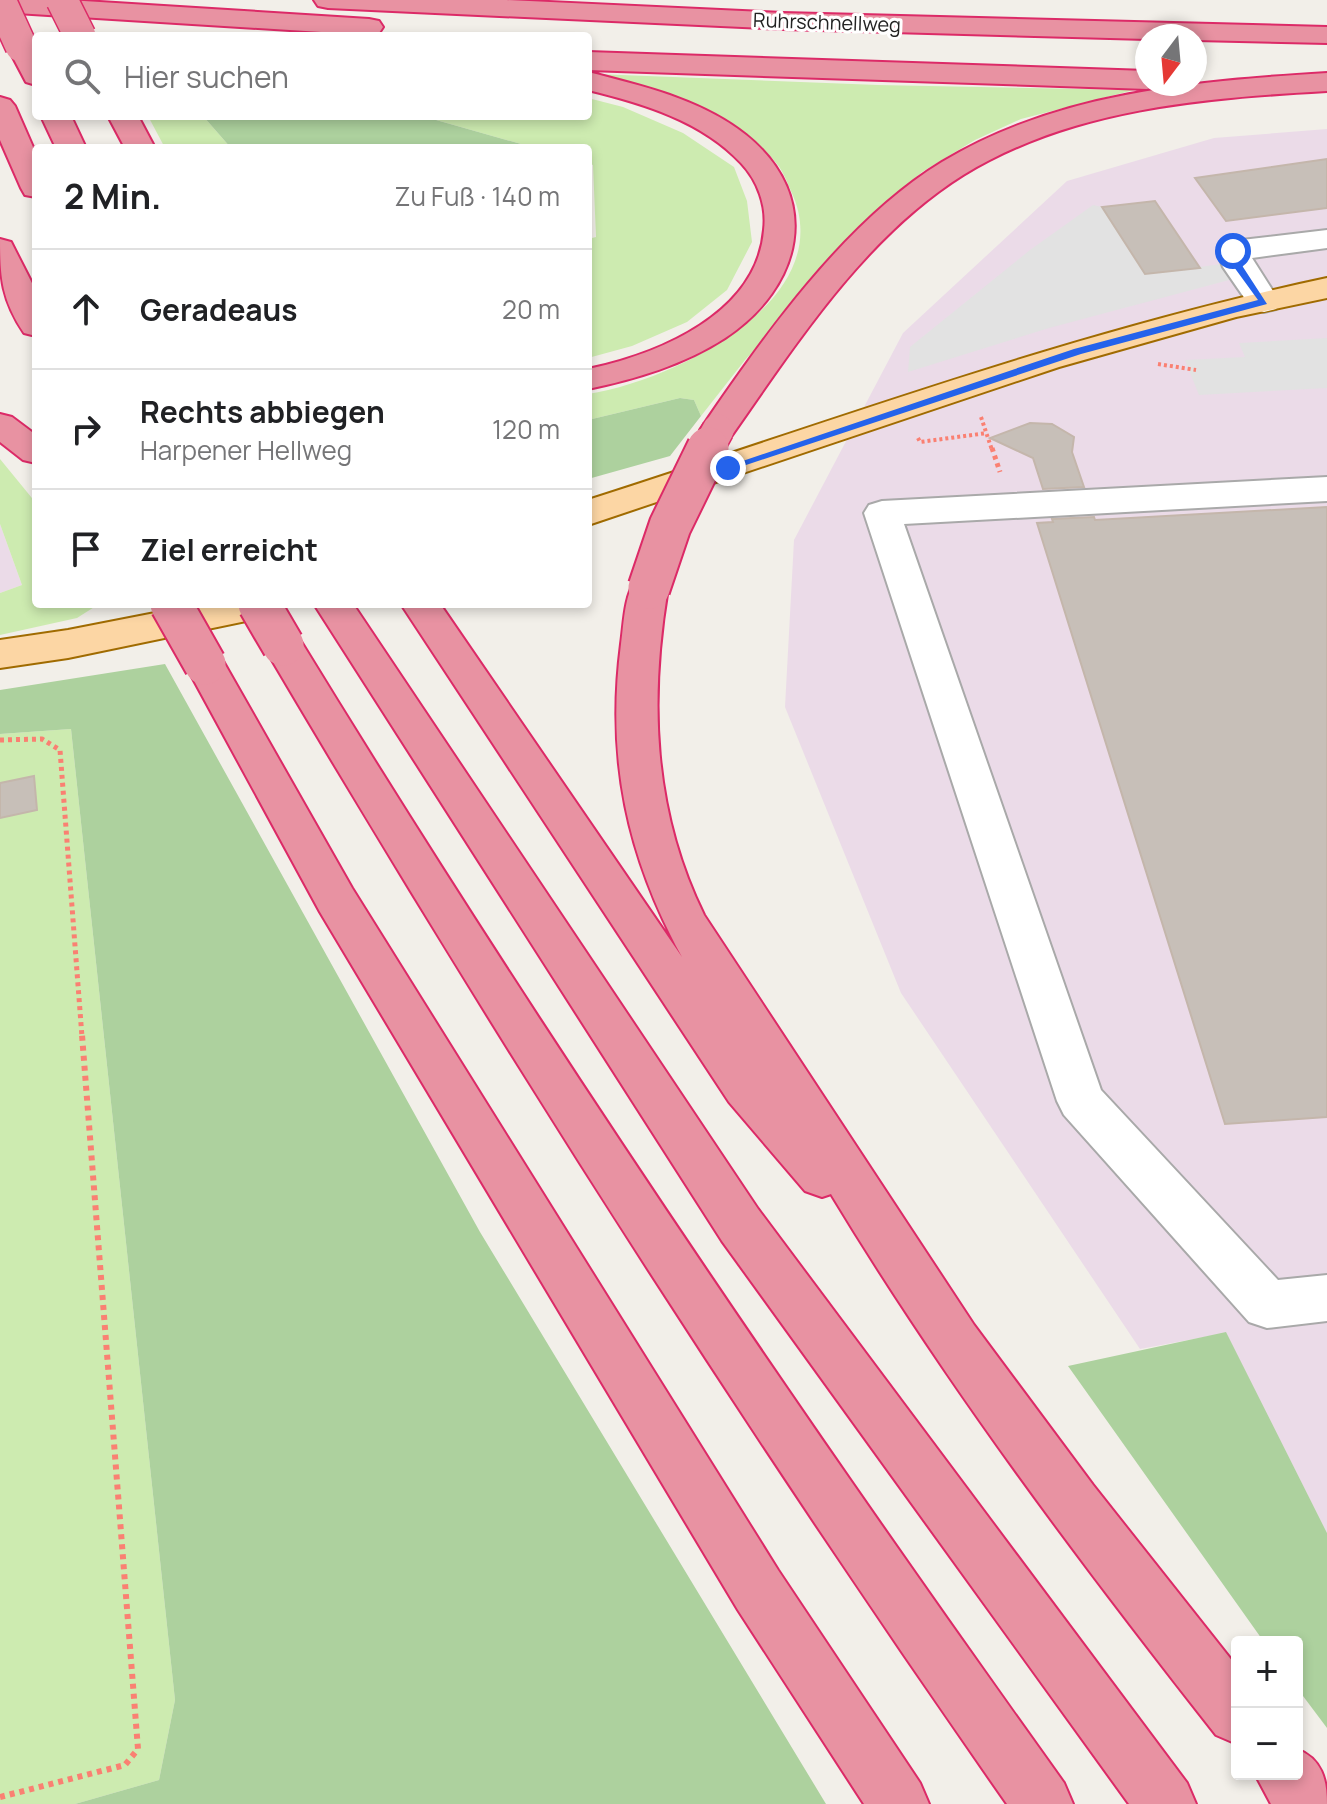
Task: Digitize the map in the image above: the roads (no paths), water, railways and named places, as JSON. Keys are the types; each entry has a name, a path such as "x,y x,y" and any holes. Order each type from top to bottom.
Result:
{"highway":[{"path":"62,0 78,32"},
{"name":"Ruhrschnellweg","path":"328,0 783,21 1327,35"},
{"path":"787,0 1327,13"},
{"path":"863,0 905,4"},
{"path":"32,68 0,2 486,32"},
{"path":"0,27 77,32"},
{"name":"Ruhrschnellweg","path":"592,38 1135,57"},
{"path":"1207,58 1327,60"},
{"path":"592,61 1135,80"},
{"path":"1207,81 1327,82"},
{"path":"592,82 669,105 738,144 763,170 780,204 783,224 780,246 767,273 748,300 727,320 659,357 592,378"},
{"path":"1232,1708 1094,1534 917,1287 782,1071 694,943 658,859 646,805 636,715 637,654 658,552 678,500 718,430 783,341 867,241 928,187 968,160 1070,118 1134,103 1251,86 1327,82"},
{"path":"0,106 32,179"},
{"path":"58,120 69,144"},
{"path":"125,120 138,144"},
{"path":"0,249 32,317"},
{"path":"0,425 32,449"},
{"path":"173,608 336,900 758,1590 899,1804"},
{"path":"423,608 746,1088 917,1287"},
{"path":"340,616 740,1225 1166,1804"},
{"path":"269,618 378,807 521,1034 925,1638 1043,1804"},
{"path":"1290,1780 1309,1804"}],"main road":[{"path":"592,512 971,385 1189,319 1327,288"},
{"path":"0,654 138,631 269,618"}],"lane":[{"path":"1264,302 1239,267 1233,251 1327,239"},
{"path":"1327,489 882,513 1081,1101 1267,1305 1327,1298"}]}
